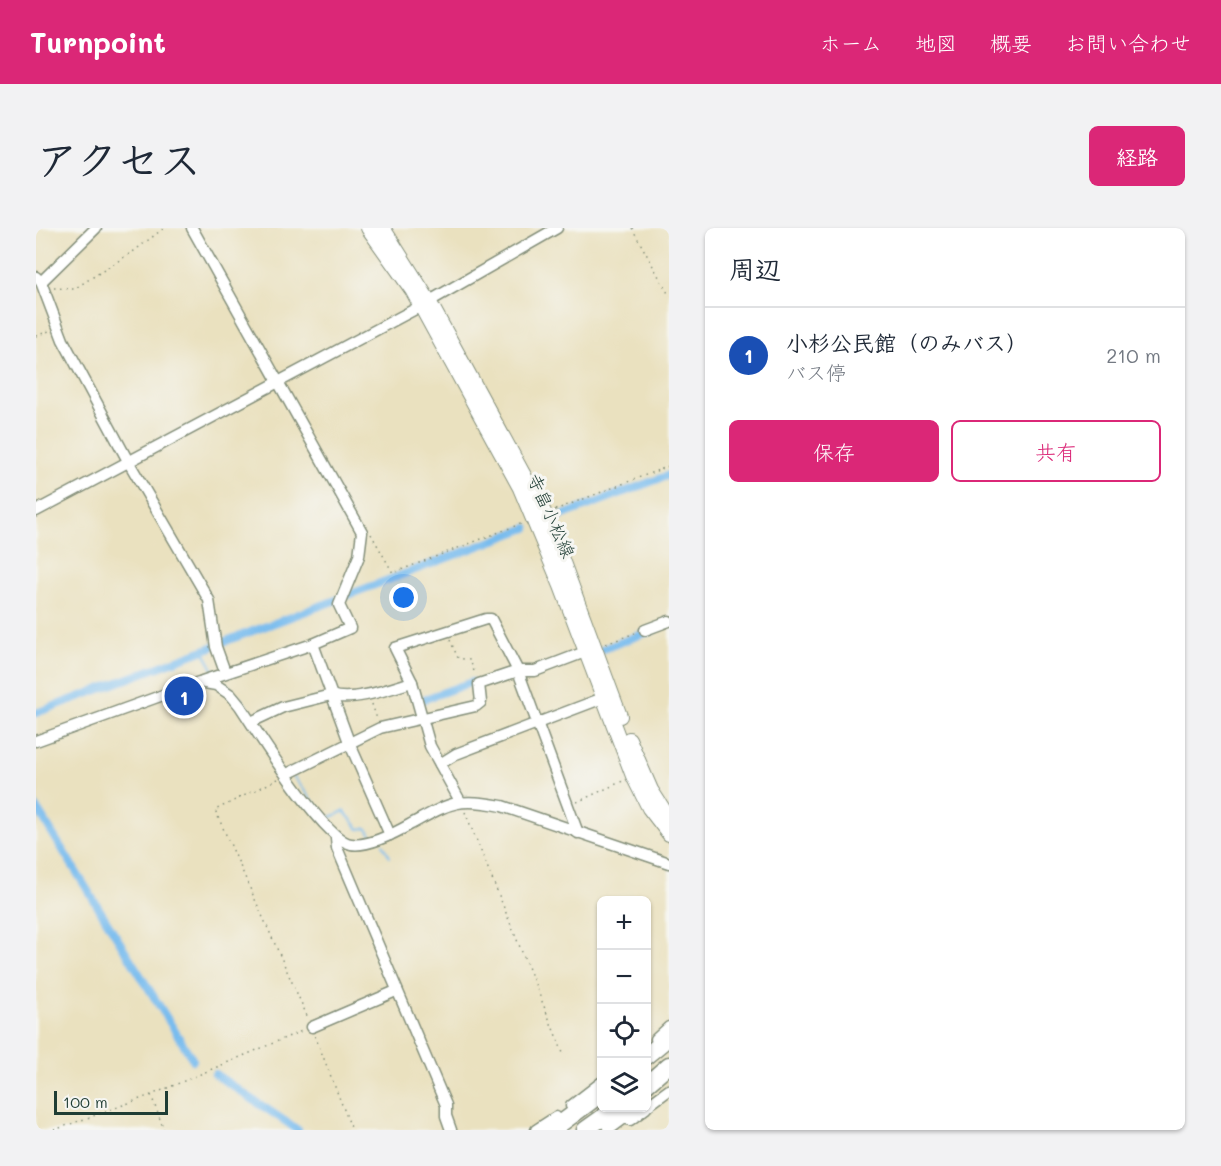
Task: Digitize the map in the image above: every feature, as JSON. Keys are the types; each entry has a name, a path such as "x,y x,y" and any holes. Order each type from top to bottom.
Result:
{"highway":[{"path":"651,1052 669,1037"},
{"path":"651,1067 669,1052"},
{"path":"651,1080 669,1065"},
{"path":"651,1093 669,1080"},
{"path":"562,1122 597,1097"},
{"path":"562,1122 597,1109"},
{"path":"585,1130 609,1112"},
{"path":"604,1130 627,1112"}],"main road":[{"name":"寺畠小松線","path":"368,228 425,304"},
{"name":"寺畠小松線","path":"383,228 539,516 590,650 644,776 669,818"},
{"name":"寺畠小松線","path":"590,650 603,698 633,776 649,808 669,834"}],"street":[{"path":"96,228 39,284 58,328 128,461 209,600 216,647 225,672"},
{"path":"36,741 225,672 313,644 350,628 339,605 359,556 362,532 192,228"},
{"path":"36,511 276,381 425,304 557,228"},
{"path":"460,801 440,764 422,719 412,682 395,648 486,619 491,620 518,671 578,834"},
{"path":"645,630 669,621"},
{"path":"313,644 349,742 390,835"},
{"path":"287,774 381,728 476,706 481,702 479,684 518,671 535,671 590,650"},
{"path":"199,682 216,685 231,695 336,838 351,844 390,835 460,801 474,800 502,806 578,834 669,863"},
{"path":"251,722 283,707 331,695 337,697 368,694 412,682"},
{"path":"440,764 456,754 603,698"},
{"path":"336,838 337,848 446,1105 446,1116 452,1130"},
{"path":"312,1027 396,991"},
{"path":"651,1043 669,1027"},
{"path":"536,1130 562,1122 597,1087"},
{"path":"651,1103 669,1090"},
{"path":"616,1130 639,1112"}],"path":[{"path":"39,284 74,288 134,251 164,228"},
{"path":"632,228 669,295"},
{"path":"36,336 58,328"},
{"path":"362,532 372,534 393,573 669,466"},
{"path":"590,650 645,630"},
{"path":"447,633 458,658 470,660 479,684"},
{"path":"368,694 381,728"},
{"path":"287,774 215,810 312,1027 352,1130"},
{"path":"568,807 633,776"},
{"path":"460,801 563,1053"},
{"path":"54,1130 151,1095 312,1027"},
{"path":"151,1095 164,1130"}],"waterway":[{"path":"553,519 669,475"},
{"path":"348,595 527,528"},
{"path":"218,644 336,600"},
{"path":"603,649 653,630"},
{"path":"36,713 212,647"},
{"path":"203,650 214,671"},
{"path":"422,700 472,682"},
{"path":"226,684 232,690"},
{"path":"237,694 253,716"},
{"path":"260,726 272,746"},
{"path":"293,776 327,819 344,811 359,829 366,828 372,835"},
{"path":"36,807 193,1060"},
{"path":"383,844 390,857"},
{"path":"215,1074 298,1130"}],"place":[{"name":"小杉公民館（のみバス）","path":"184,696"}]}
